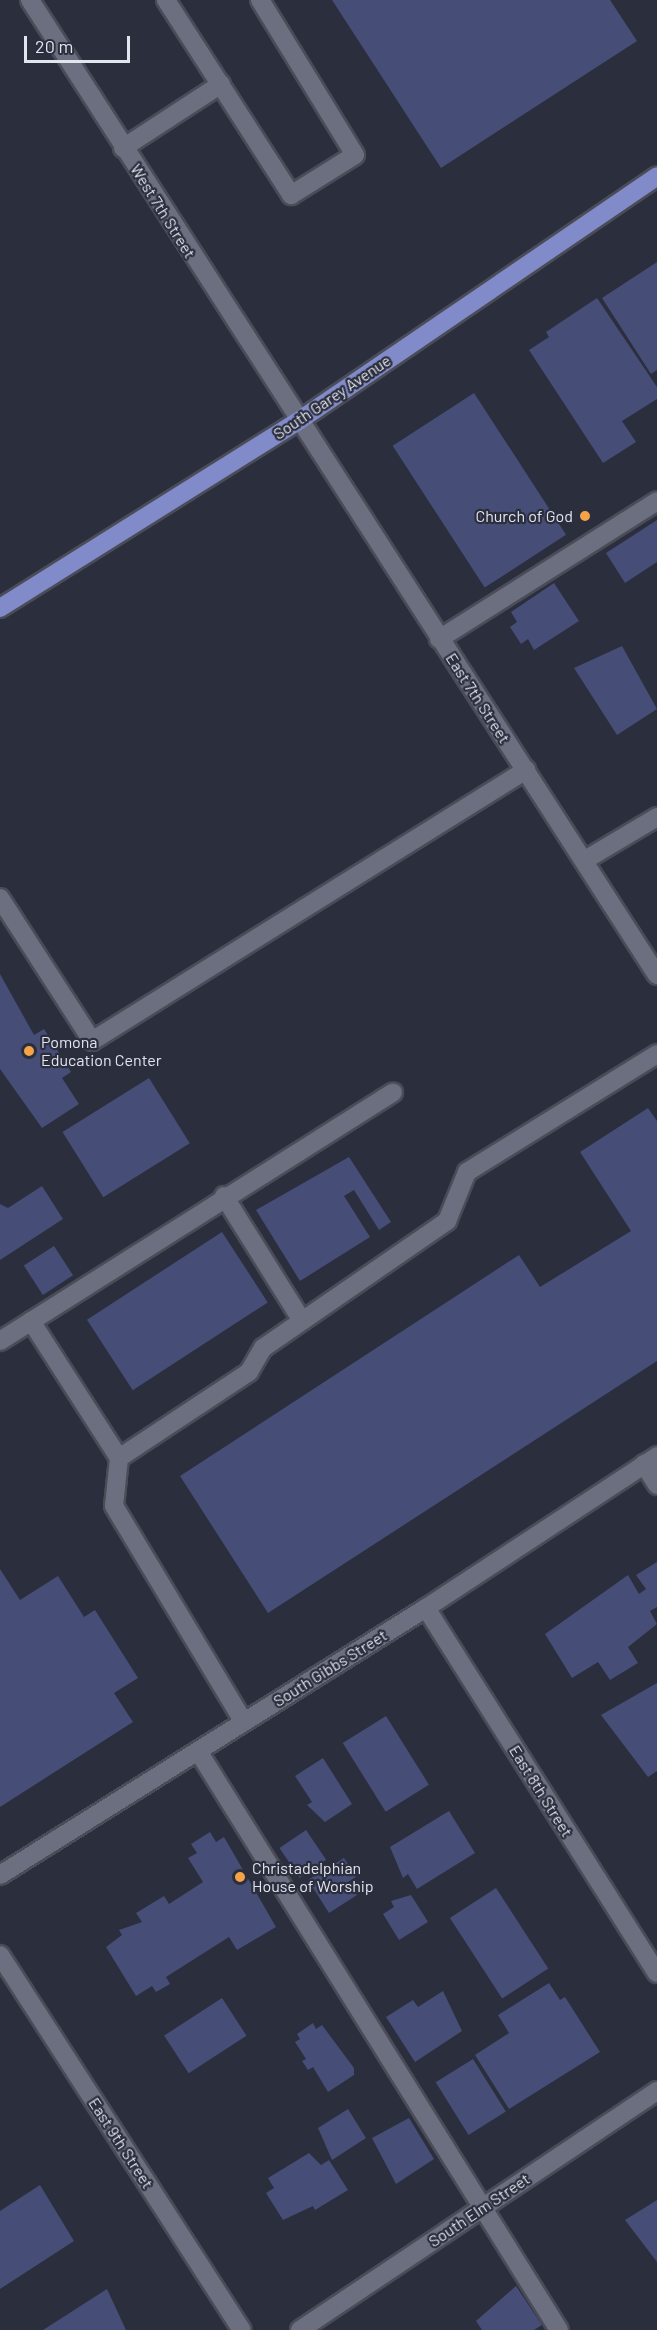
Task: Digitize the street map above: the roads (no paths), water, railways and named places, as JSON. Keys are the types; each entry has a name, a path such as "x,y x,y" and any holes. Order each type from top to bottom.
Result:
{"main road":[{"name":"South Garey Avenue","path":"0,608 297,422 657,176"}],"street":[{"name":"West 7th Street","path":"30,0 297,422"},
{"path":"166,0 291,195 355,156 260,0"},
{"path":"123,148 221,84"},
{"name":"East 7th Street","path":"297,422 585,860 657,975"},
{"path":"439,639 657,501"},
{"path":"0,898 92,1041 526,771"},
{"path":"585,860 657,817"},
{"path":"119,1458 249,1372 263,1348 447,1221 467,1172 657,1054"},
{"path":"0,1341 224,1196 393,1093"},
{"path":"224,1196 302,1321"},
{"path":"31,1321 119,1458 114,1506 244,1722"},
{"path":"650,1460 657,1485"},
{"name":"South Gibbs Street","path":"0,1875 426,1608 650,1460"},
{"name":"East 8th Street","path":"426,1608 657,1973"},
{"path":"198,1751 559,2330"},
{"name":"East 9th Street","path":"0,1955 242,2330"},
{"name":"South Elm Street","path":"300,2330 657,2091"}],"place":[{"name":"Church of God","path":"585,516"},
{"name":"Pomona Education Center","path":"29,1051"},
{"name":"Christadelphian House of Worship","path":"240,1877"}]}
